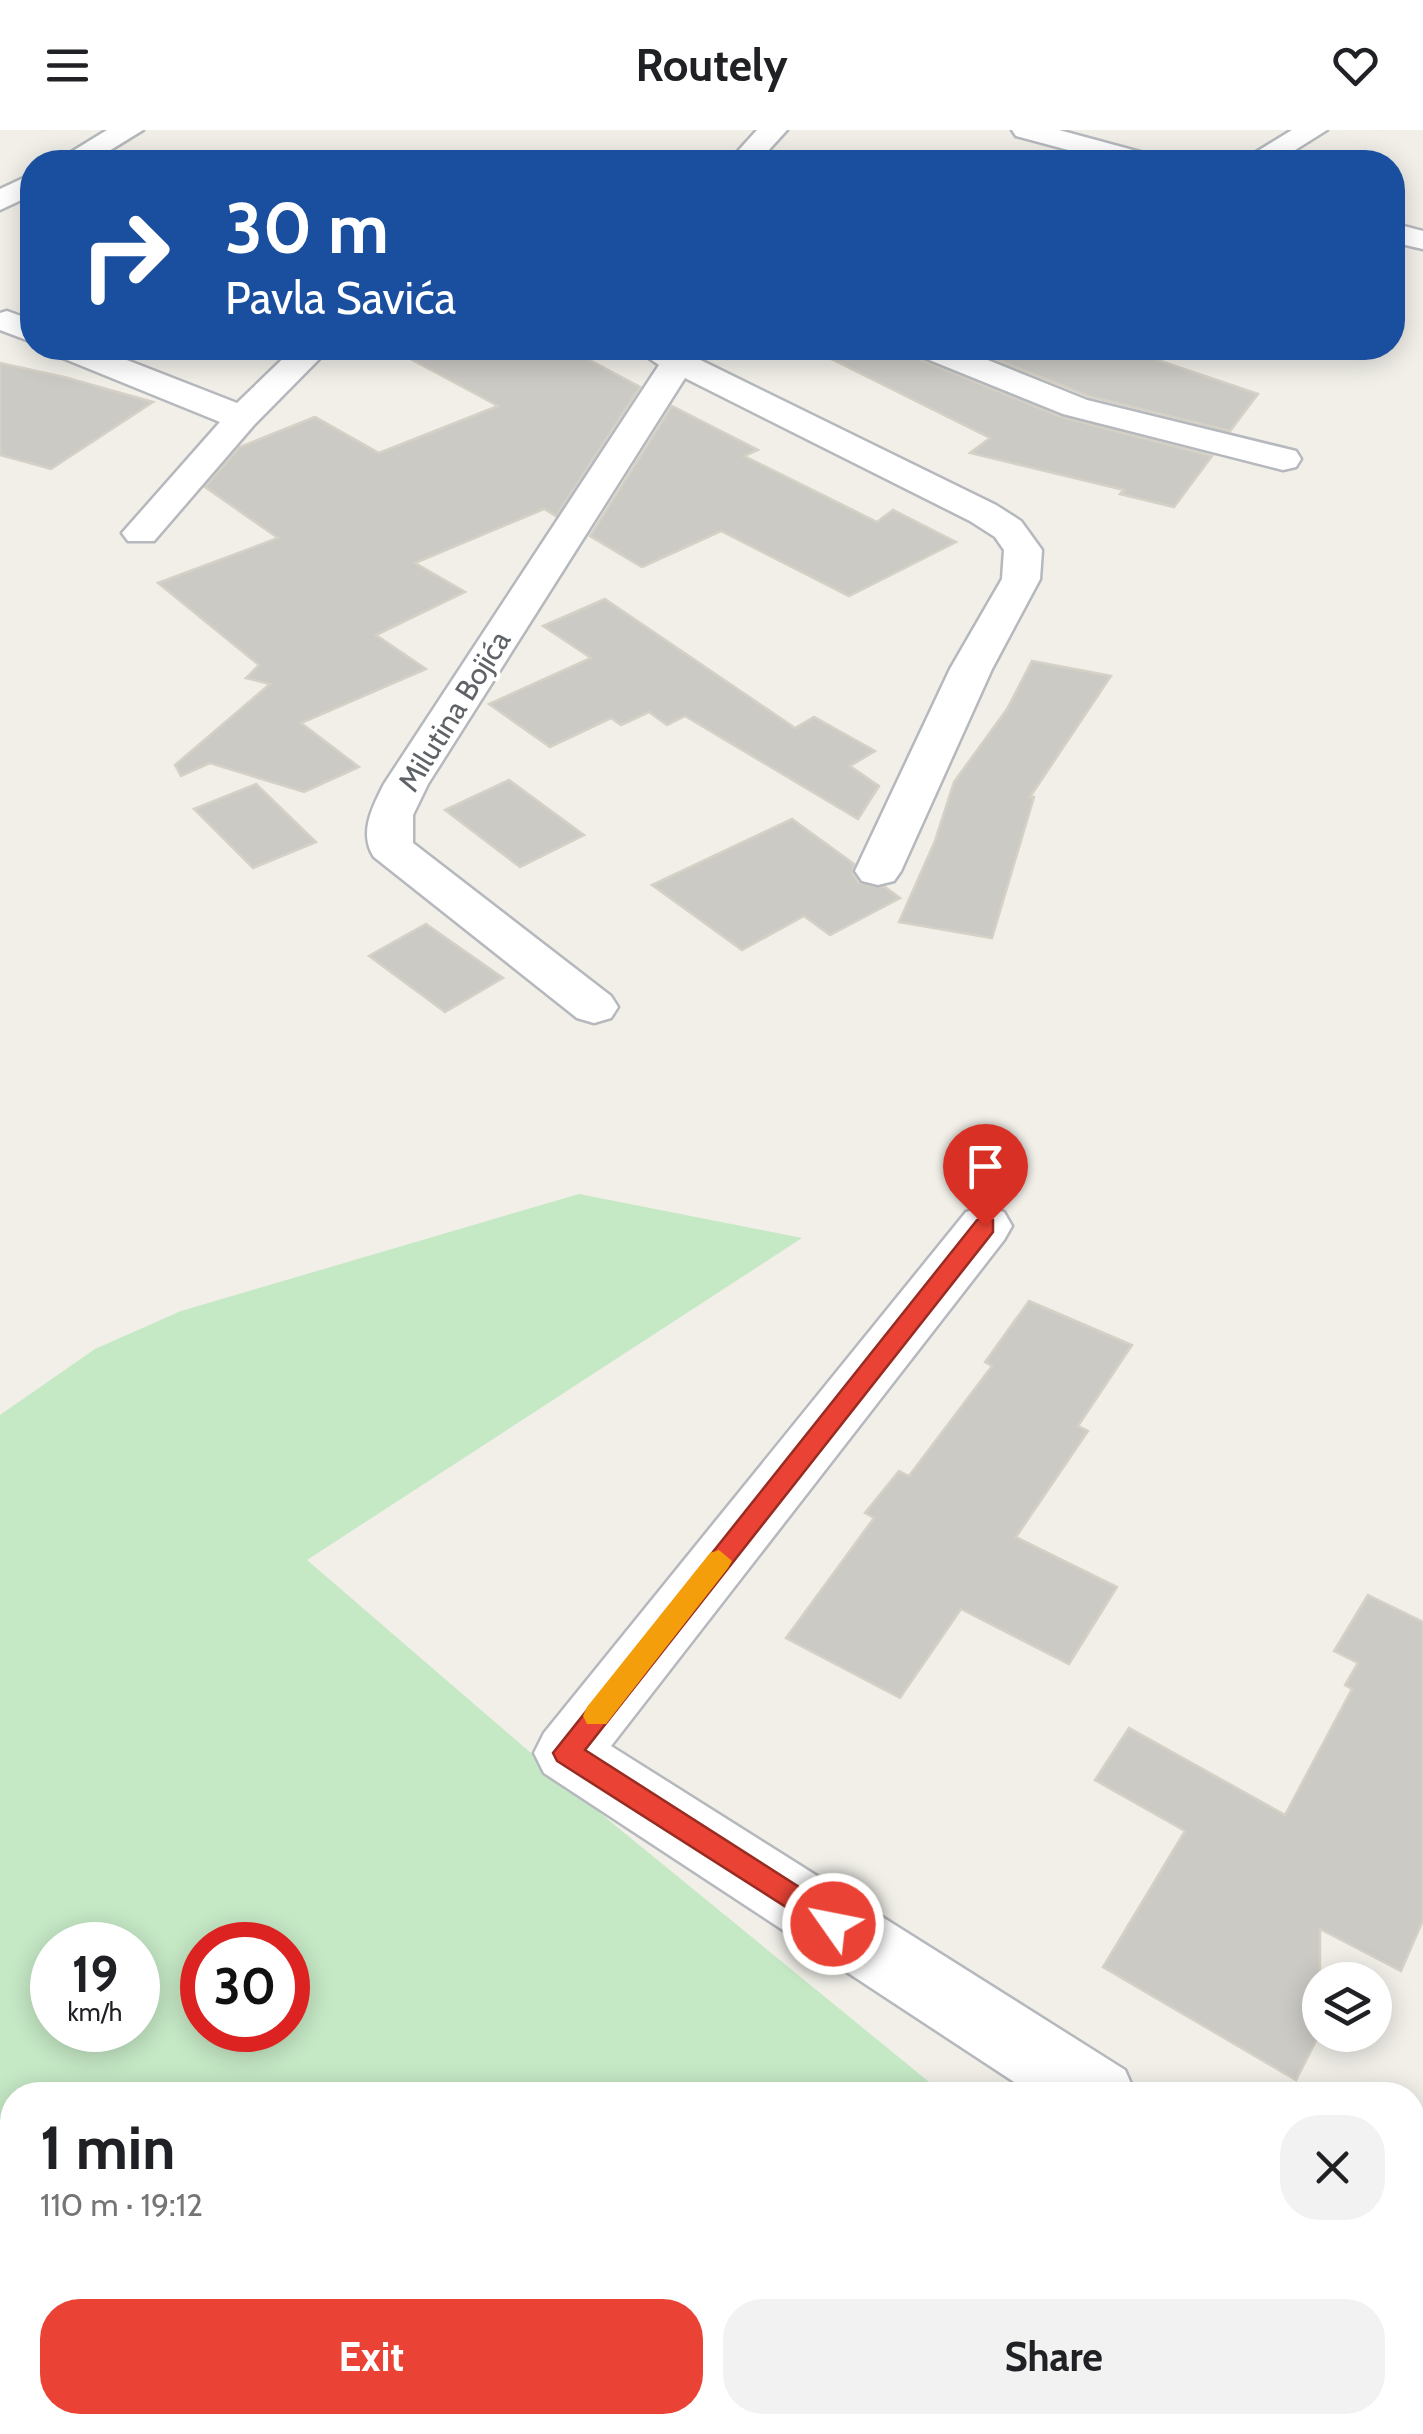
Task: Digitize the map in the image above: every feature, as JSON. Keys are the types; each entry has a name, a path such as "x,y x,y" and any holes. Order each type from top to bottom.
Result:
{"street":[{"path":"92,150 130,130"},
{"path":"754,150 773,130"},
{"path":"1026,130 1100,150"},
{"path":"1277,150 1313,130"},
{"path":"96,360 242,418"},
{"path":"141,534 242,418 302,360"},
{"name":"Milutina Bojića","path":"594,1007 390,847 391,815 661,360"},
{"name":"Milutina Bojića","path":"674,360 983,513 1008,529 1023,550 1022,579 971,670 878,871"},
{"path":"958,360 1075,408 1282,459"},
{"path":"985,1226 567,1753 1079,2082"}],"green space":[{"path":"579,1194 802,1238 307,1560 611,1822 929,2082 0,2082 0,1415 95,1349 181,1311"}],"building":[{"path":"412,360 589,360 640,387 556,516 544,509 415,563 465,592 376,635 426,669 301,723 359,767 304,792 210,763 181,776 175,765 270,684 246,678 259,665 158,583 278,538 205,487 240,447 315,417 379,453 498,406"},
{"path":"833,360 921,360 1062,417 1212,456 1174,507 1120,494 1124,490 970,453 990,438"},
{"path":"997,360 1157,360 1258,394 1230,431 1088,396"},
{"path":"0,363 153,402 51,469 0,455"},
{"path":"672,406 758,450 744,456 877,522 893,510 956,542 849,596 721,531 642,567 590,536"},
{"path":"605,599 795,728 814,717 875,751 850,766 879,786 858,819 685,716 667,725 649,712 621,725 611,718 550,747 489,704 591,658 543,626"},
{"path":"1032,661 1111,676 1030,797 1034,797 992,938 899,922 935,841 954,782 1007,709"},
{"path":"509,780 584,835 520,867 445,810"},
{"path":"256,784 316,842 253,868 194,809"},
{"path":"792,819 854,864 852,873 859,883 885,887 900,898 830,935 804,916 742,950 652,885"},
{"path":"426,924 503,978 445,1012 369,956"},
{"path":"1029,1301 1132,1345 1078,1426 1088,1431 1016,1537 1117,1587 1069,1664 961,1609 900,1698 786,1638 874,1518 865,1513 899,1471 909,1476 992,1366 985,1362"},
{"path":"1368,1595 1423,1622 1423,1920 1401,1971 1392,1966 1392,1962 1384,1962 1320,1929 1320,1962 1302,1962 1302,2052 1310,2052 1296,2080 1103,1967 1185,1831 1095,1780 1129,1728 1285,1815 1352,1689 1345,1685 1358,1663 1334,1651"}],"slow traffic":[{"path":"596,1716 719,1561"}],"route":[{"path":"833,1924 567,1753 985,1226"}]}
